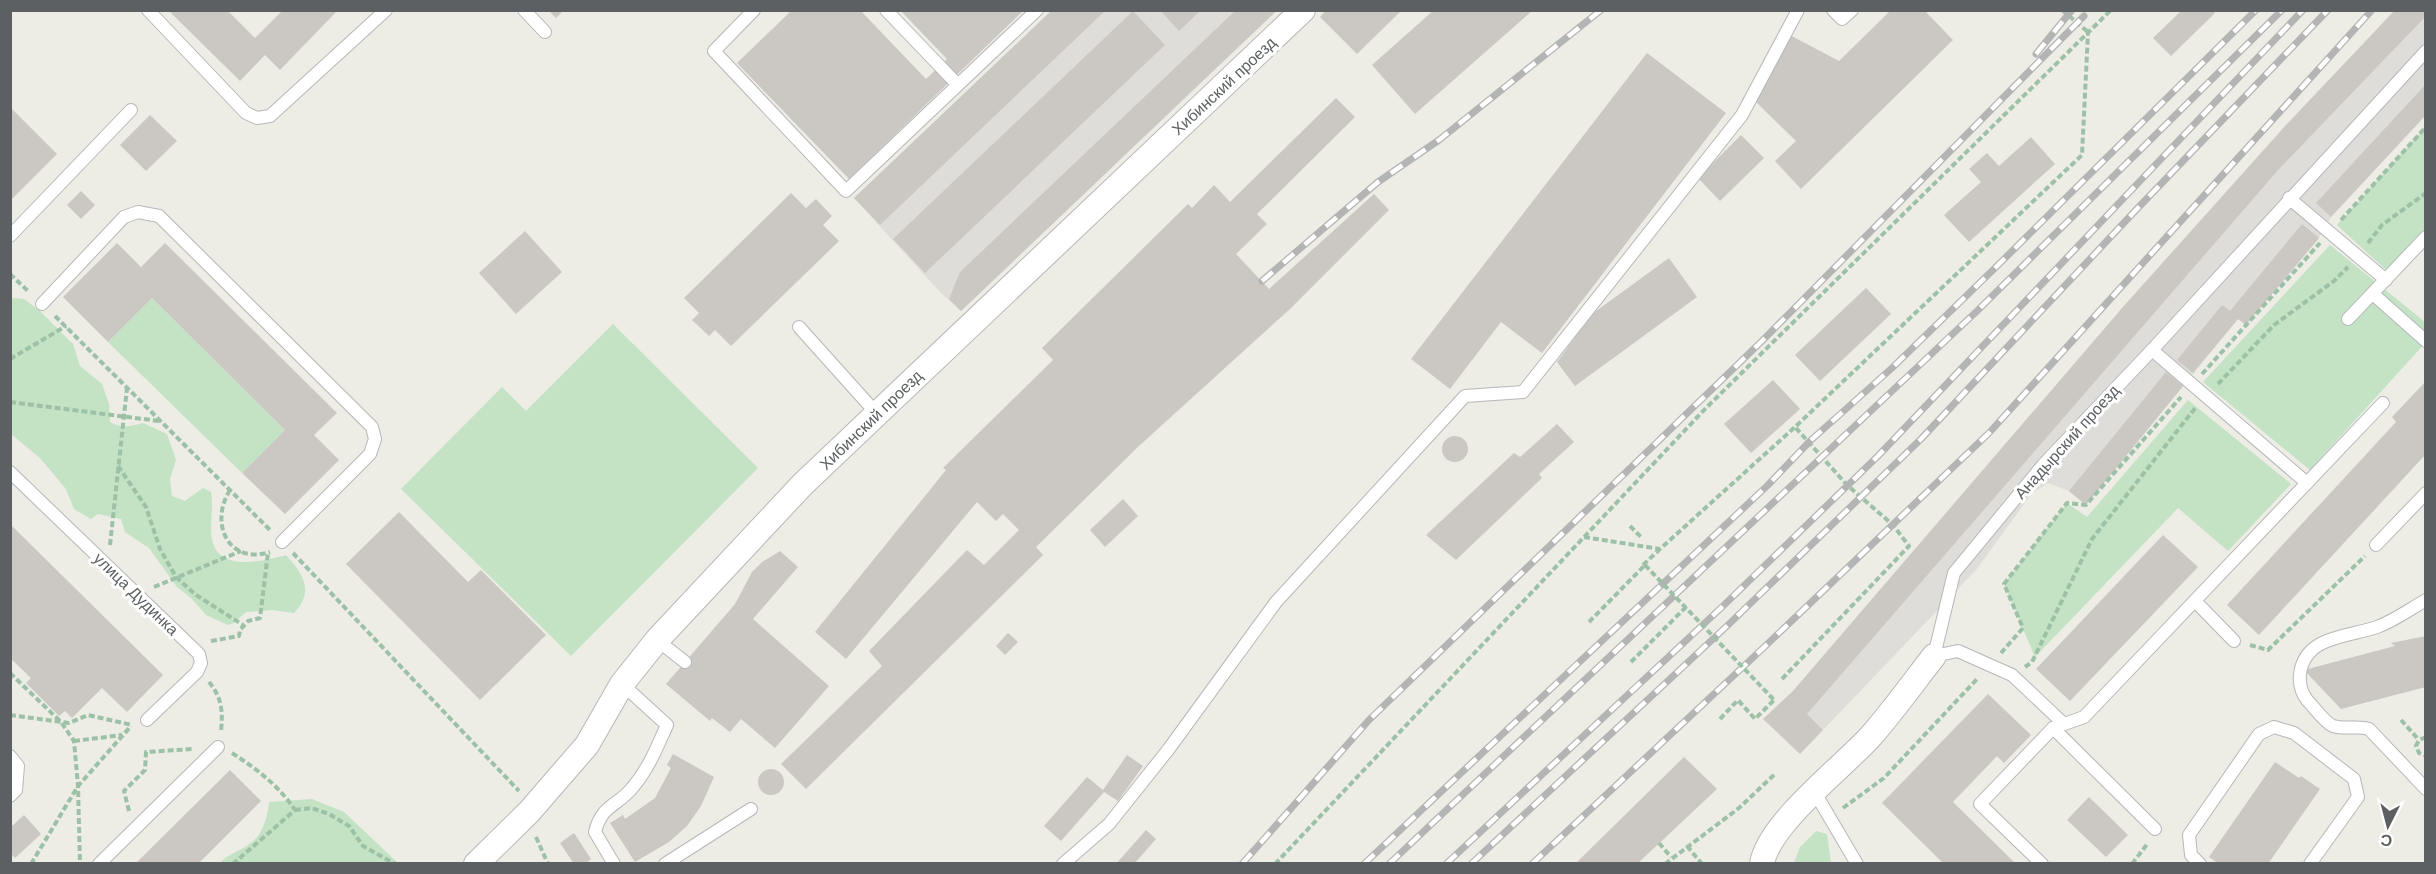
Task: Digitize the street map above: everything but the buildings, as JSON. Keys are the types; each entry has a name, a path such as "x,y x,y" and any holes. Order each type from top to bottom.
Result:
{"street":[{"name":"Хибинский проезд","path":"477,864 529,812 586,745 622,684 657,640 803,484 1304,10"},
{"name":"Анадырский проезд","path":"1762,864 1770,840 1814,791 1871,736 1934,656"}],"lane":[{"path":"148,10 246,112 257,118 270,116 386,10"},
{"path":"524,10 545,32"},
{"path":"754,10 714,51 846,191 1037,10"},
{"path":"886,10 957,84"},
{"path":"1063,864 1109,824 1168,750 1276,602 1466,396 1522,392 1742,115 1798,10"},
{"path":"1833,10 1842,19 1852,10"},
{"name":"Анадырский проезд","path":"1934,656 1954,573 2043,465 2152,350 2426,51"},
{"path":"10,236 131,110"},
{"path":"2289,198 2386,280"},
{"path":"42,304 124,217 138,212 159,216 372,427 375,439 370,454 282,542"},
{"path":"2349,320 2426,237"},
{"path":"2373,294 2426,341"},
{"path":"799,327 878,415"},
{"path":"2152,350 2307,483"},
{"path":"2042,864 1980,804 2059,726 2084,717 2383,403"},
{"name":"улица Дудинка","path":"10,472 199,654 201,663 197,672"},
{"path":"2376,545 2426,493"},
{"path":"2426,600 2378,627 2327,640 2317,645 2308,653 2300,680 2303,695 2328,723 2340,728 2358,726 2369,729 2426,789"},
{"path":"2195,601 2234,641"},
{"path":"657,640 685,662"},
{"path":"1934,656 1959,651 2013,675 2155,829"},
{"path":"147,720 197,672"},
{"path":"614,864 595,832 599,816 631,789 650,766 667,725 622,684"},
{"path":"2200,864 2192,855 2189,835 2259,734 2274,728 2294,733 2354,779 2358,797 2310,864"},
{"path":"99,864 218,747"},
{"path":"10,756 18,766 16,789 10,796"},
{"path":"1814,791 1857,864"},
{"path":"665,864 751,808"}],"path":[{"path":"2062,10 2088,32"},
{"path":"1275,864 1706,408 2111,10"},
{"path":"1612,594 1795,427 2082,155 2088,32"},
{"path":"2335,227 2426,127"},
{"path":"2013,675 2032,662 2092,539 2174,432 2274,325 2334,281 2358,256 2382,225 2426,193"},
{"path":"2195,382 2327,236"},
{"path":"10,274 66,326 282,542 523,794 539,846 548,864"},
{"path":"10,359 66,326"},
{"path":"108,567 127,388"},
{"path":"1994,660 2022,628 2004,584 2067,503 2086,504 2187,391"},
{"path":"10,402 160,421"},
{"path":"1782,680 1909,546 1893,525 1847,485 1795,427"},
{"path":"118,466 146,507 160,549 176,577 196,595 243,625"},
{"path":"230,490 221,510 220,526 229,544 249,554 268,553 282,542"},
{"path":"1630,526 1642,538"},
{"path":"1584,537 1660,549"},
{"path":"2234,641 2268,650 2376,545"},
{"path":"137,596 242,550"},
{"path":"190,645 239,636 243,625 260,618 268,553"},
{"path":"1588,622 1645,565 1774,700 1755,719 1738,700 1720,719"},
{"path":"1630,662 1686,608"},
{"path":"197,672 218,694 222,709 221,736 218,747"},
{"path":"10,673 61,722 74,741 78,786 80,864"},
{"path":"1837,812 1884,778 1980,676"},
{"path":"10,715 69,723 88,715 132,725"},
{"path":"31,864 78,786 132,725 147,720"},
{"path":"2401,720 2419,740"},
{"path":"74,741 123,735"},
{"path":"2419,740 2426,737"},
{"path":"2419,740 2417,750 2426,756"},
{"path":"133,830 124,790 145,770 146,752 223,748 259,771 282,791 295,810"},
{"path":"1665,864 1671,857 1739,808 1776,772"},
{"path":"233,864 295,810 312,808 329,814 349,826 363,846 395,864"},
{"path":"2132,864 2152,839 2155,829"},
{"path":"1659,843 1671,857"},
{"path":"1687,846 1702,864"}],"shaded area":[{"path":"1052,11 1277,11 961,311 941,293 854,198"},
{"path":"2395,11 2425,11 2425,115 2331,217 2319,238 2246,325 2238,319 2086,505 2069,491 2048,483 2032,493 1976,570 1823,730 1807,714 1793,691 2123,307 2287,124"}],"green space":[{"path":"2425,127 2425,229 2386,270 2337,225"},
{"path":"2330,245 2425,322 2425,343 2310,470 2203,382"},
{"path":"11,298 24,299 40,311 73,344 80,366 102,384 109,404 110,422 123,426 143,423 167,434 176,460 170,479 172,496 185,501 203,488 211,492 212,539 216,550 223,557 232,561 254,562 286,555 302,576 305,590 304,597 294,613 272,610 246,612 234,623 228,625 206,615 191,598 177,587 149,548 125,532 121,519 98,514 91,519 74,509 66,489 40,458 11,434"},
{"path":"152,298 285,430 242,473 108,342"},
{"path":"613,324 758,468 571,656 401,489 502,387 526,411"},
{"path":"2188,400 2291,484 2228,551 2178,508 2035,657 2004,584 2067,503 2087,517"},
{"path":"312,799 344,812 398,863 220,863 256,839 264,824 269,802"},
{"path":"1816,831 1827,834 1831,863 1794,863 1800,847"}],"railway":[{"path":"1262,281 1378,182 1439,140 1601,10"},
{"path":"2036,54 2072,10"},
{"path":"1364,864 1767,486 1810,441 1892,368 2256,10"},
{"path":"1389,864 1976,312 2282,10"},
{"path":"1446,864 1722,607 1878,456 2303,10"},
{"path":"1471,864 1728,625 1921,439 2328,10"},
{"path":"1532,864 1989,433 2372,10"},
{"path":"1242,864 1369,720 1762,341 2084,16"}]}
